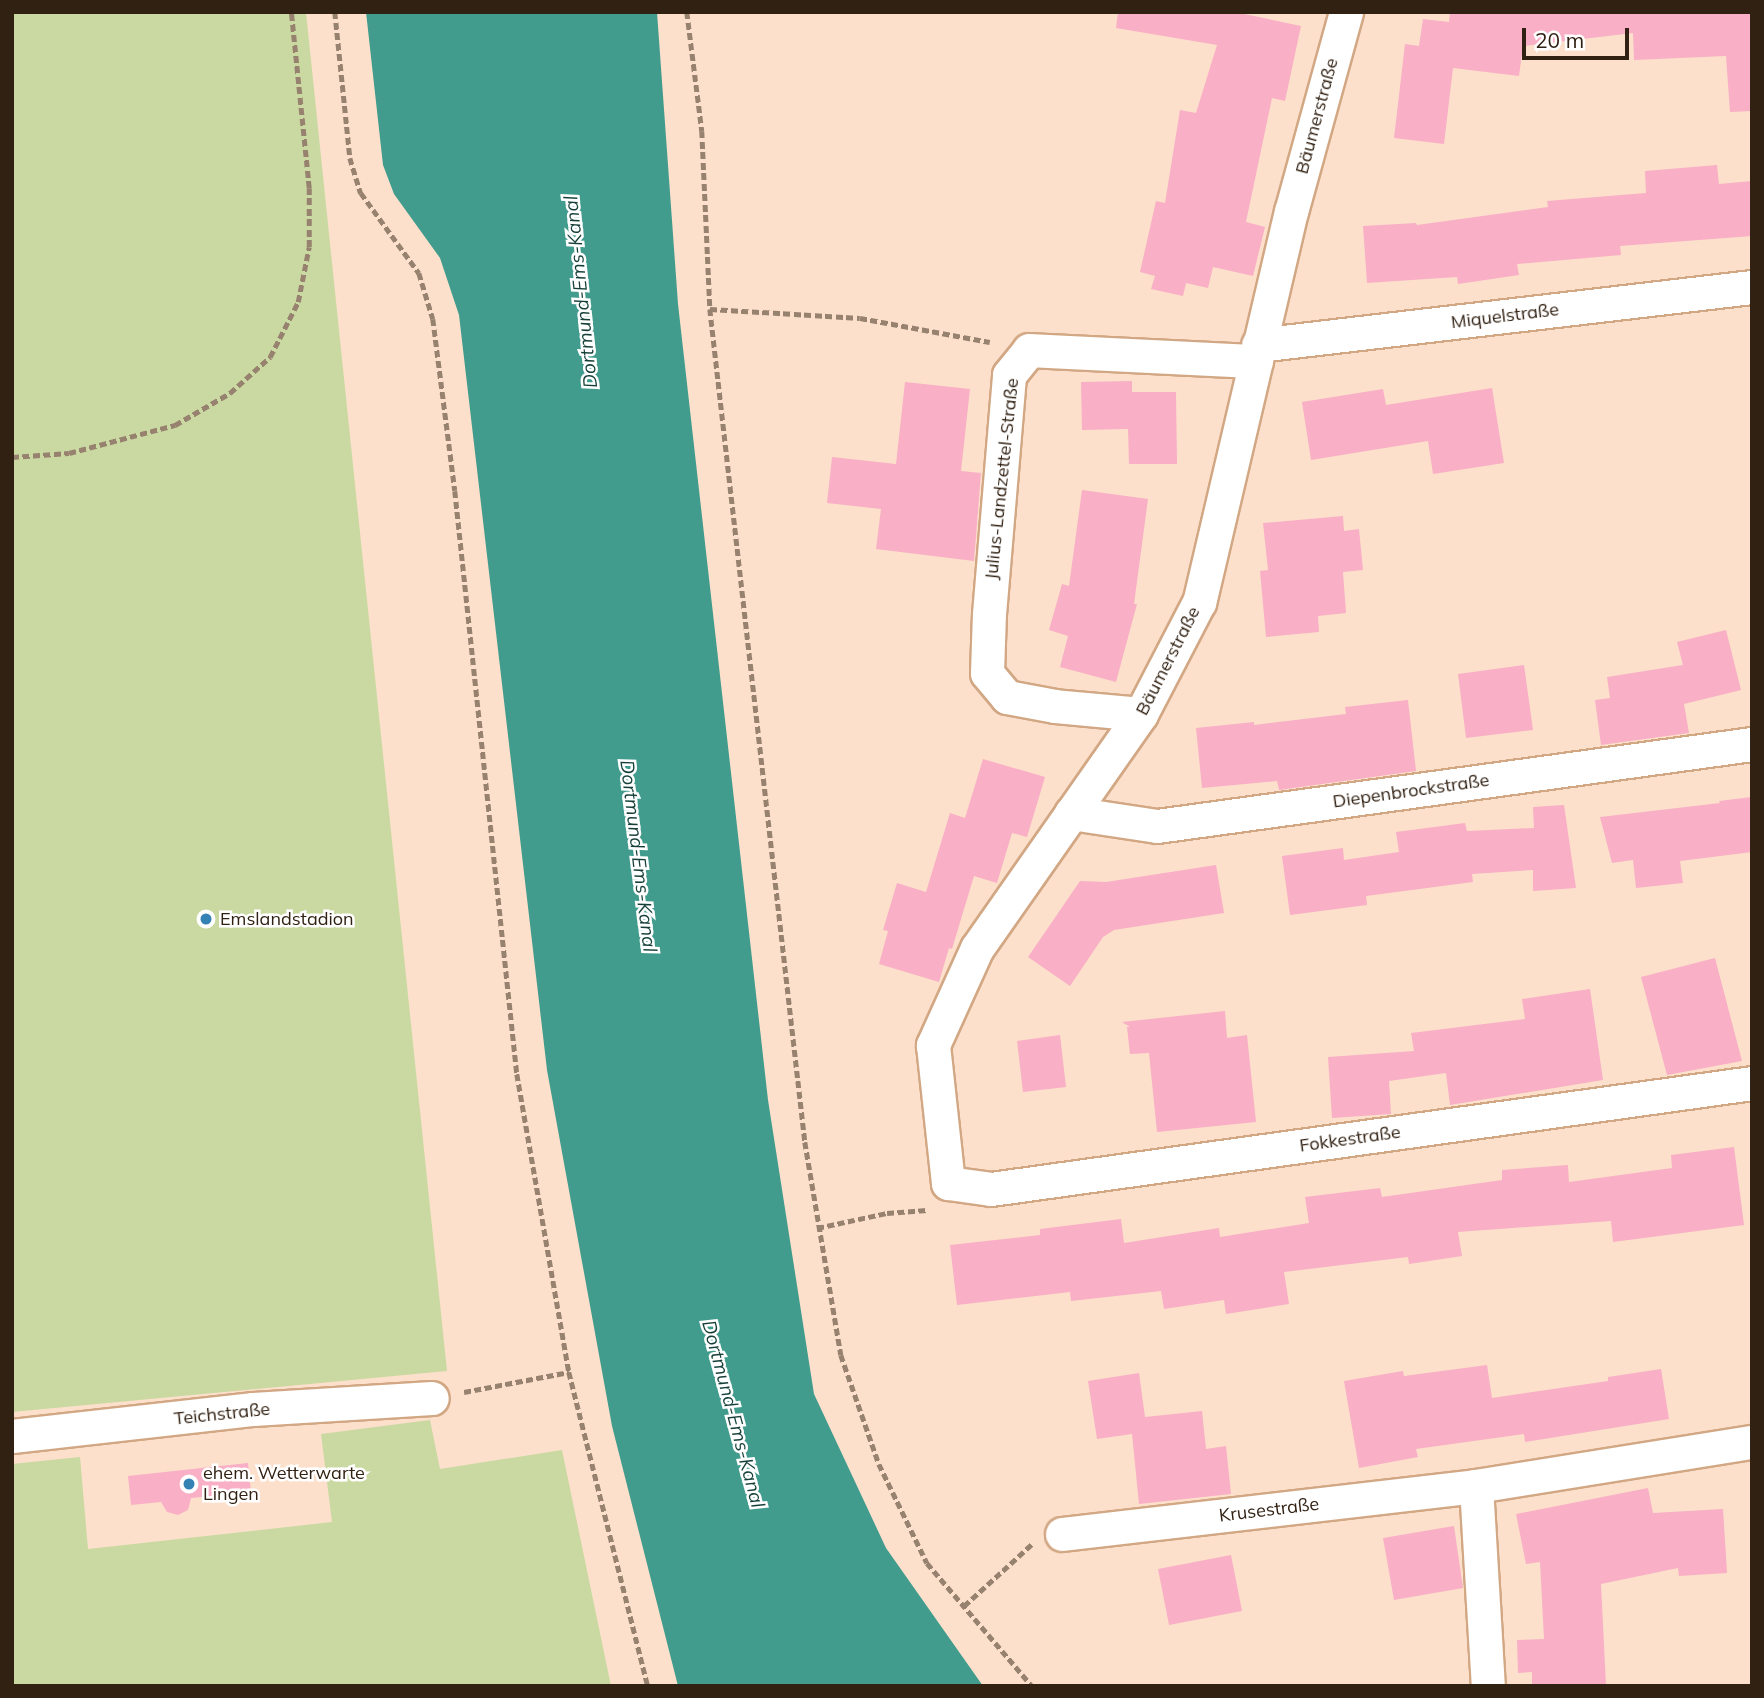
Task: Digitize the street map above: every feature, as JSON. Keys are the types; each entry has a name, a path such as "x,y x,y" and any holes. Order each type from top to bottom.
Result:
{"street":[{"name":"Bäumerstraße","path":"948,1183 933,1045 976,948 1141,714 1199,601 1257,353 1346,12"},
{"name":"Miquelstraße","path":"1257,353 1752,287"},
{"path":"1029,350 1257,353"},
{"name":"Julius-Landzettel-Straße","path":"1029,350 1009,374 989,614 987,673 1007,697 1055,706 1141,714"},
{"name":"Diepenbrockstraße","path":"1071,813 1157,825 1752,744"},
{"name":"Fokkestraße","path":"948,1183 991,1189 1752,1083"},
{"name":"Teichstraße","path":"12,1436 253,1409 432,1398"},
{"name":"Krusestraße","path":"1049,1537 1476,1486 1752,1442"},
{"path":"1476,1486 1488,1686"}],"path":[{"path":"12,457 69,453 175,425 230,393 270,357 298,302 309,247 309,188 290,12"},
{"path":"335,12 350,158 361,193 419,274 433,319 455,491 517,1074 569,1372 649,1686"},
{"path":"687,12 702,131 710,309 804,1142 841,1355 879,1464 927,1563 1032,1686"},
{"path":"710,309 860,318 1029,350"},
{"path":"817,1227 887,1213"},
{"path":"432,1398 569,1372"},
{"path":"964,1606 1049,1537"}],"green space":[{"name":"Emslandstadion","path":"12,12 306,12 447,1371 12,1412"},
{"path":"430,1420 440,1469 562,1450 611,1686 12,1686 12,1464 80,1457 88,1549 332,1522 321,1434"}],"water":[{"name":"Dortmund-Ems-Kanal","path":"366,12 657,12 678,304 768,1100 814,1394 886,1548 983,1686 678,1686 612,1426 547,1070 459,315 440,258 394,194 383,165"}],"building":[{"path":"1118,12 1235,12 1301,26 1285,101 1272,98 1246,222 1265,227 1253,276 1213,267 1208,288 1186,283 1183,296 1151,289 1155,276 1140,272 1156,201 1165,203 1180,110 1196,113 1217,45 1116,28"},
{"path":"1450,12 1752,12 1752,111 1730,112 1726,56 1634,60 1633,33 1523,46 1519,76 1453,68 1444,144 1394,138 1405,44 1419,46 1423,19 1449,22"},
{"path":"1717,165 1719,184 1752,181 1752,236 1620,246 1621,255 1517,264 1519,275 1458,284 1457,277 1367,283 1363,226 1417,225 1548,207 1547,201 1646,193 1645,171"},
{"path":"1132,381 1132,392 1176,392 1177,464 1129,464 1128,429 1082,430 1081,382"},
{"path":"905,382 970,389 961,471 981,473 974,561 876,549 881,509 827,503 832,457 896,464"},
{"path":"1492,388 1504,463 1433,474 1428,441 1311,460 1302,402 1383,389 1386,405"},
{"path":"1082,490 1148,499 1134,604 1137,604 1116,682 1060,667 1068,636 1049,630 1062,584 1069,586"},
{"path":"1343,516 1344,531 1359,529 1363,570 1343,572 1346,613 1318,616 1319,632 1266,637 1260,571 1268,570 1263,523"},
{"path":"1726,630 1741,690 1684,704 1689,733 1601,745 1595,700 1610,698 1607,677 1683,665 1677,642"},
{"path":"1524,665 1533,730 1466,738 1458,674"},
{"path":"1408,700 1416,771 1279,790 1277,781 1202,788 1196,728 1254,722 1254,725 1346,714 1345,707"},
{"path":"983,759 1045,777 1027,837 1012,833 997,883 974,876 939,982 879,964 888,931 883,930 897,883 926,892 950,813 965,818"},
{"path":"1752,797 1752,852 1680,861 1683,883 1636,888 1633,860 1612,863 1600,817"},
{"path":"1564,805 1576,888 1533,891 1533,870 1472,874 1473,882 1366,896 1367,905 1290,915 1282,856 1343,848 1344,860 1399,852 1396,832 1465,823 1467,831 1534,828 1533,807"},
{"path":"1216,865 1224,913 1114,930 1103,937 1070,986 1028,957 1080,881 1106,882"},
{"path":"1715,958 1742,1061 1667,1075 1641,977"},
{"path":"1590,989 1603,1080 1450,1105 1446,1073 1389,1081 1391,1114 1332,1118 1328,1057 1414,1051 1411,1033 1525,1019 1522,999"},
{"path":"1225,1011 1227,1038 1247,1035 1256,1122 1157,1132 1149,1053 1130,1054 1127,1027 1130,1027 1122,1022"},
{"path":"1060,1035 1066,1087 1023,1092 1017,1041"},
{"path":"1734,1147 1744,1225 1613,1242 1611,1221 1458,1232 1462,1256 1409,1264 1408,1257 1284,1272 1289,1304 1226,1314 1224,1300 1164,1309 1161,1291 1071,1301 1070,1292 957,1305 950,1245 1040,1235 1040,1229 1121,1219 1124,1243 1219,1228 1220,1237 1309,1223 1305,1197 1380,1188 1382,1197 1502,1180 1502,1170 1568,1165 1569,1182 1672,1168 1671,1155"},
{"path":"1487,1365 1492,1398 1608,1381 1608,1377 1661,1369 1669,1419 1525,1442 1524,1434 1416,1449 1418,1457 1359,1468 1344,1381 1403,1371 1404,1376"},
{"path":"1139,1373 1145,1417 1202,1411 1206,1449 1226,1446 1231,1494 1139,1504 1132,1434 1097,1439 1088,1381"},
{"name":"ehem. Wetterwarte Lingen","path":"248,1463 251,1492 191,1498 188,1510 178,1515 167,1512 161,1502 131,1505 128,1476"},
{"path":"1648,1488 1653,1513 1723,1509 1727,1573 1679,1576 1678,1568 1601,1584 1606,1686 1532,1686 1532,1672 1518,1673 1517,1640 1544,1639 1540,1562 1526,1564 1516,1514"},
{"path":"1454,1526 1463,1588 1394,1600 1383,1538"},
{"path":"1231,1555 1242,1611 1169,1625 1158,1569"}],"place":[{"name":"Emslandstadion","path":"206,919"},
{"name":"ehem. Wetterwarte Lingen","path":"189,1484"}]}
